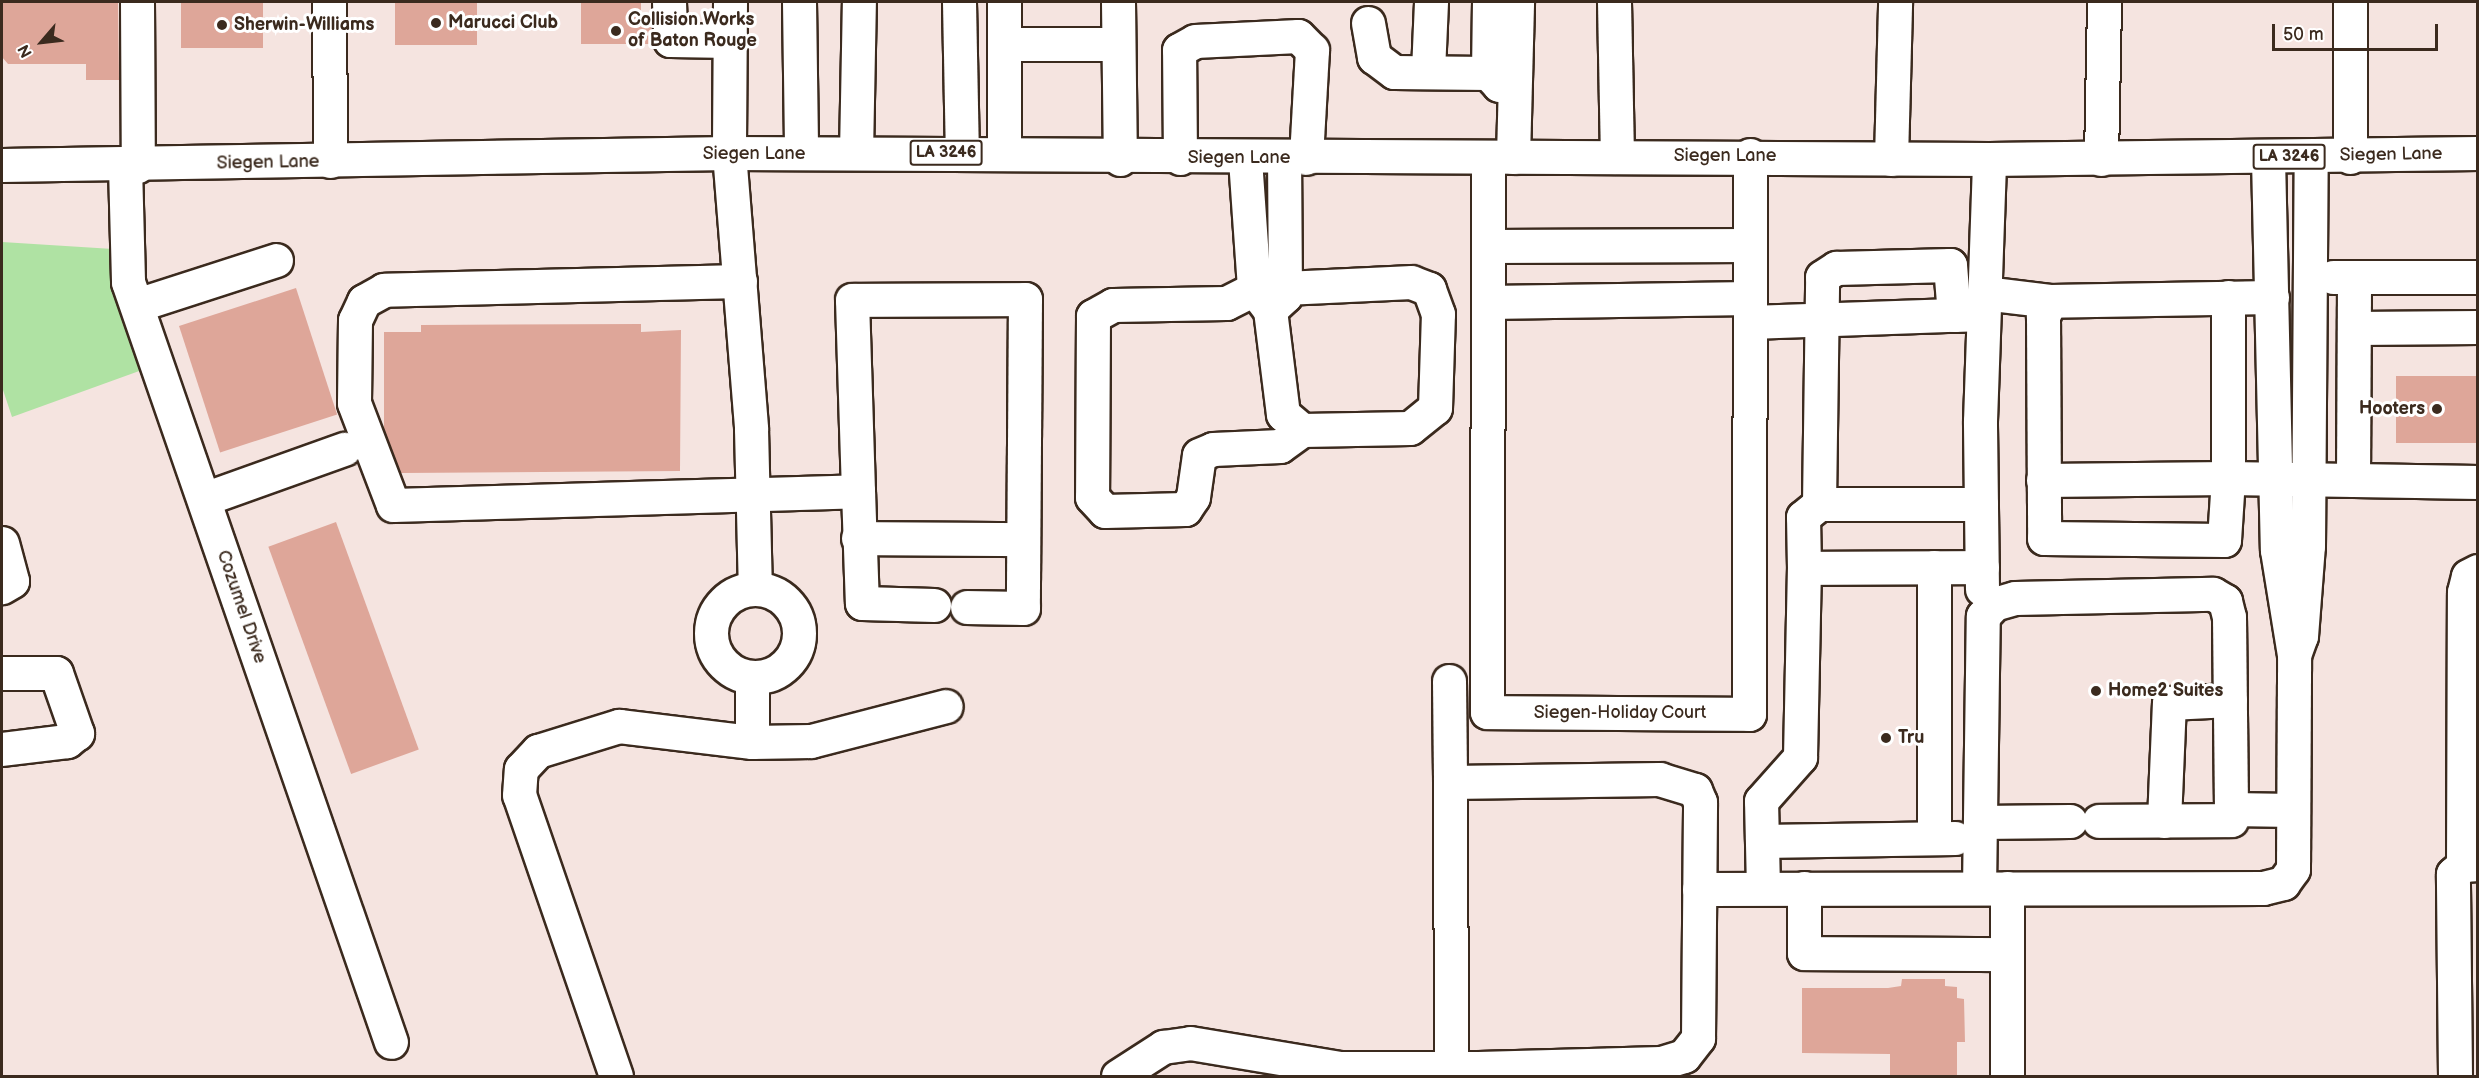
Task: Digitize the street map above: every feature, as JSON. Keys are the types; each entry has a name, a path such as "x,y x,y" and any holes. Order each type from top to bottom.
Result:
{"street":[{"name":"Cozumel Drive","path":"137,2 128,282 391,1042"},
{"path":"329,2 330,161"},
{"path":"669,2 670,40 730,41"},
{"path":"730,2 729,153 740,281 753,496 755,589"},
{"path":"799,2 801,153"},
{"path":"856,153 859,2"},
{"path":"959,2 962,153"},
{"path":"1004,2 1004,153"},
{"path":"1118,2 1120,159"},
{"path":"1428,71 1431,2"},
{"path":"1489,2 1501,80"},
{"path":"1501,80 1517,2"},
{"path":"1614,2 1617,157"},
{"path":"2101,159 2104,2"},
{"path":"2349,2 2350,157"},
{"path":"1891,159 1895,3"},
{"path":"1368,23 1368,42 1380,66 1394,72 1428,71 1501,80"},
{"path":"1180,158 1179,50 1195,41 1298,36 1312,50 1270,295"},
{"path":"1004,44 1118,44"},
{"name":"Siegen-Holiday Court","path":"1501,80 1500,157 1488,246 1487,712 1749,714 1750,155"},
{"name":"Siegen Lane","path":"2,165 131,166 729,153 1004,153 1120,159 1750,155 1891,159 2101,159 2350,157 2478,153"},
{"path":"2294,655 2301,636 2309,479 2311,157"},
{"path":"1699,889 2263,888 2283,883 2293,869 2294,655 2277,550 2268,158"},
{"path":"1245,159 1270,295 1283,414 1302,430"},
{"path":"1989,159 1974,307 1982,567 1980,830 2007,954 2007,1077"},
{"path":"1488,246 1750,245"},
{"path":"137,305 276,260"},
{"path":"1819,504 1821,277 1836,268 1950,265 1974,307"},
{"path":"2354,277 2354,480"},
{"path":"2310,278 2478,277"},
{"path":"740,281 384,290 364,301 355,320 354,403 393,505 753,496 858,491"},
{"path":"1412,282 1429,289 1438,314 1435,408 1410,428 1302,430 1280,446 1213,449 1199,455 1193,497 1185,508 1105,511 1092,497 1094,316 1113,304 1226,303 1270,295 1412,282"},
{"path":"2050,301 2043,316 2044,538 2053,542 2215,543 2224,540 2228,478 2228,297"},
{"path":"1488,302 1750,310 1820,320 2050,301 2272,297"},
{"path":"934,605 862,603 858,538 852,300 1025,299 1021,539 1023,608 967,607"},
{"path":"2354,328 2478,327"},
{"path":"204,499 344,449"},
{"path":"2043,480 2276,478 2478,482"},
{"path":"1763,888 1761,801 1800,757 1803,517 1819,504 1981,504"},
{"path":"858,538 1021,539"},
{"path":"2,543 12,581 2,587"},
{"path":"1934,567 1934,838"},
{"path":"1804,568 1982,567"},
{"path":"2456,1077 2453,874 2470,864 2464,592 2468,576 2478,571"},
{"path":"755,589 781,597 798,620 800,634 790,660 780,670 752,678 725,666 711,639 711,624 727,599 755,589"},
{"path":"1762,841 1934,838 1980,830 2085,821 2231,820 2229,617 2225,600 2213,594 2015,598 1994,604 1982,620"},
{"path":"2,673 56,673 78,733 67,741 2,749"},
{"path":"752,678 752,742"},
{"path":"1449,681 1450,1068"},
{"path":"2164,821 2169,703 2230,700"},
{"path":"616,1077 519,795 521,769 538,751 619,726 752,742 811,741 946,706"},
{"path":"1118,1077 1163,1047 1190,1043 1340,1068 1661,1064 1684,1056 1698,1038 1700,801 1695,790 1683,784 1450,782"},
{"path":"2231,809 2293,810"},
{"path":"1804,888 1804,953 2007,954"}],"green space":[{"path":"2,242 113,249 142,370 12,417 2,387"}],"building":[{"path":"2,2 118,2 119,80 86,80 86,64 8,64 2,57"},
{"name":"Sherwin-Williams","path":"181,2 263,2 263,48 181,48"},
{"name":"Marucci Club","path":"395,2 477,2 477,45 395,45"},
{"name":"Collision Works of Baton Rouge","path":"581,2 641,2 641,18 651,18 652,44 581,44"},
{"path":"296,288 337,414 220,452 179,326"},
{"path":"641,324 641,332 681,330 680,471 401,473 384,429 384,332 421,332 421,325"},
{"name":"Hooters","path":"2396,376 2478,376 2478,443 2396,443"},
{"path":"336,522 419,749 351,774 268,547"},
{"path":"1902,979 1945,979 1945,986 1957,987 1957,998 1964,999 1965,1042 1957,1042 1957,1077 1890,1077 1890,1054 1802,1053 1802,988 1888,988 1901,986"}],"place":[{"name":"Marucci Club","path":"436,23"},
{"name":"Sherwin-Williams","path":"222,25"},
{"name":"Collision Works of Baton Rouge","path":"616,31"},
{"name":"Hooters","path":"2437,409"},
{"name":"Home2 Suites","path":"2096,691"},
{"name":"Tru","path":"1886,738"}]}
